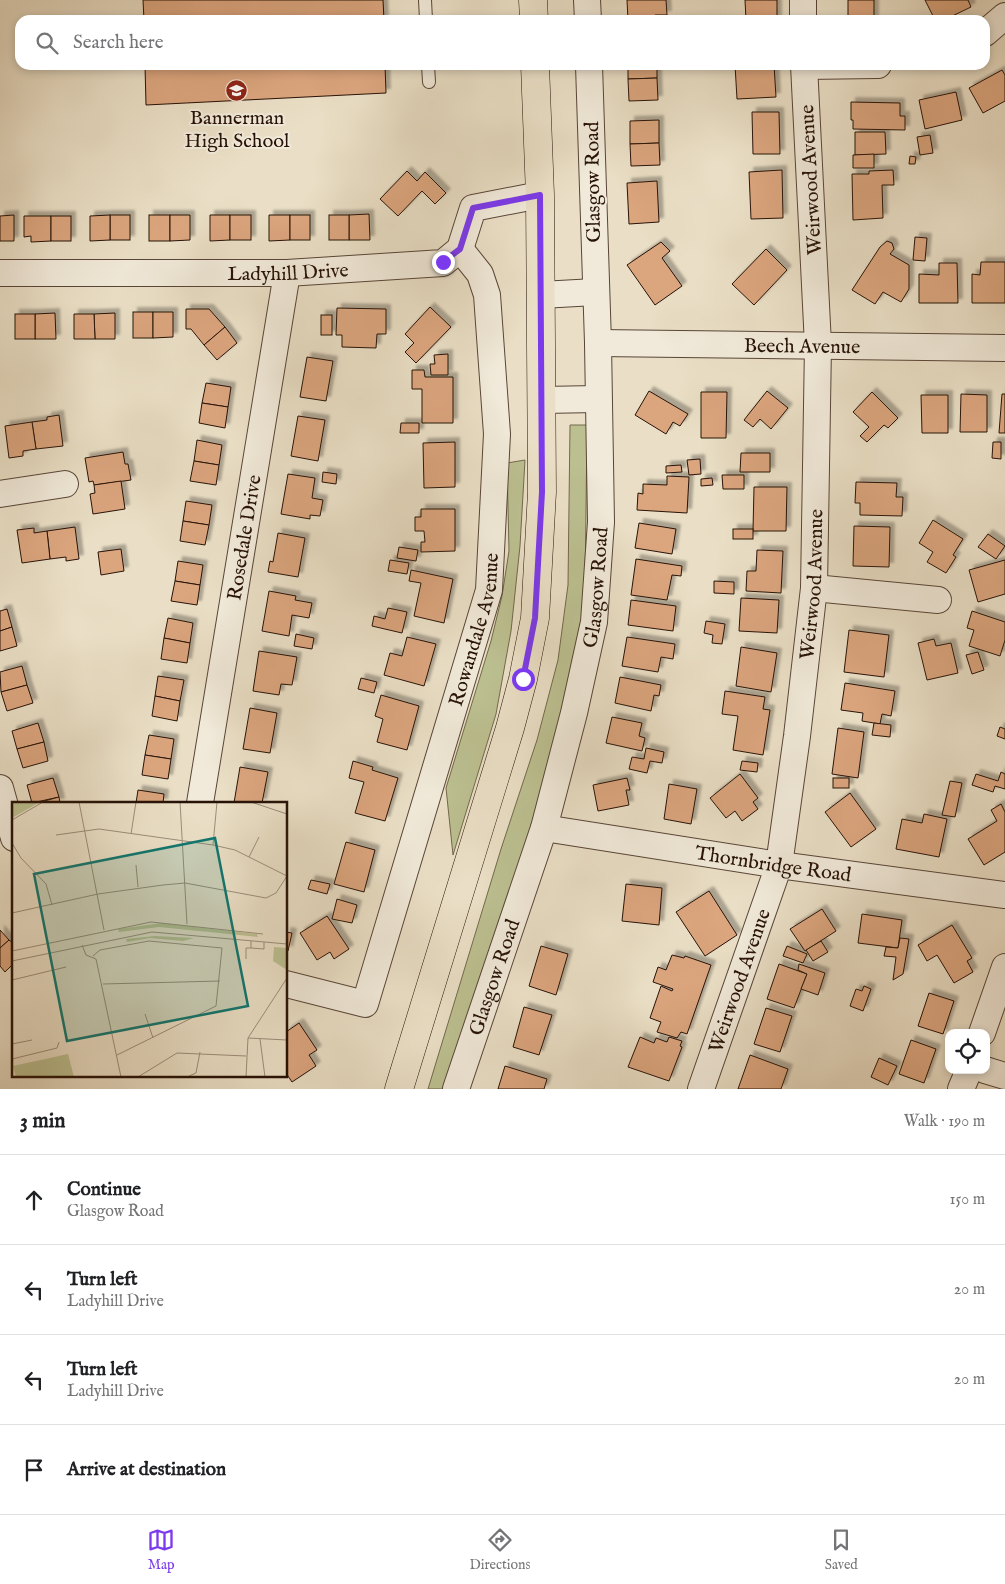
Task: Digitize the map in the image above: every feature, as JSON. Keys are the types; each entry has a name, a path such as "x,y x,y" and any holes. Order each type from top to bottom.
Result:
{"main road":[{"path":"533,0 534,15"},
{"path":"400,1089 523,679 535,618 542,492 540,195 535,70"}],"street":[{"path":"587,0 588,15"},
{"path":"803,0 803,15"},
{"path":"990,29 1005,16"},
{"name":"Glasgow Road","path":"456,1089 544,828 574,714 594,622 601,522 597,399 598,343 589,70"},
{"name":"Weirwood Avenue","path":"701,1089 779,865 797,736 814,588 818,345 804,70"},
{"path":"460,249 473,208 540,195"},
{"name":"Ladyhill Drive","path":"0,273 287,273 443,262 460,249"},
{"name":"Rowandale Avenue","path":"288,985 364,1004 489,590 498,434 487,295 480,274 460,249"},
{"name":"Rosedale Drive","path":"200,802 287,273"},
{"path":"541,295 595,292"},
{"name":"Beech Avenue","path":"598,343 1005,348"},
{"path":"542,400 597,399"},
{"path":"0,494 65,484"},
{"path":"814,588 938,600"},
{"path":"0,788 12,831"},
{"name":"Thornbridge Road","path":"544,828 779,865 1005,895"},
{"path":"983,1029 1005,967"},
{"path":"990,1072 1005,1076"},
{"path":"961,1089 967,1074"}],"lane":[{"path":"425,0 426,15"},
{"path":"428,70 429,82"}],"green space":[{"path":"570,425 587,425 585,592 573,682 529,834 450,1089 428,1089 501,849 537,740 558,660 568,585"},
{"path":"525,460 520,546 511,631 496,714 453,855 446,788 491,641 502,596 509,551 507,463"}],"building":[{"path":"143,0 383,0 384,15 144,15"},
{"path":"627,0 666,0 667,15 628,15"},
{"path":"745,0 777,0 777,15 746,15"},
{"path":"848,0 874,0 874,15 848,15"},
{"path":"925,0 968,0 971,7 954,15 932,15"},
{"path":"145,70 385,70 386,93 146,105"},
{"path":"628,70 657,70 657,78 628,79"},
{"path":"735,70 774,70 776,97 737,99"},
{"path":"1002,70 1005,75 1005,101 983,113 969,88"},
{"path":"657,78 658,100 629,101 628,79"},
{"path":"956,92 962,120 925,129 919,100"},
{"path":"851,102 900,103 900,116 905,116 905,130 853,129"},
{"path":"752,112 779,112 780,154 753,154"},
{"path":"659,120 659,143 630,144 630,121"},
{"path":"855,132 885,132 886,154 855,155"},
{"path":"930,135 933,153 920,155 917,137"},
{"path":"659,143 660,165 631,166 630,144"},
{"path":"874,154 874,168 853,168 853,155"},
{"path":"910,156 916,157 915,164 909,164"},
{"path":"782,170 783,218 751,219 749,172"},
{"path":"893,170 894,185 882,185 883,218 853,220 852,174 869,174 869,171"},
{"path":"407,171 417,181 425,172 446,193 435,204 422,191 398,216 380,199"},
{"path":"657,181 659,222 629,224 627,183"},
{"path":"369,214 370,240 349,240 349,215"},
{"path":"14,215 14,241 0,241 0,216"},
{"path":"110,215 130,215 130,240 110,240"},
{"path":"110,215 110,240 90,241 90,216"},
{"path":"149,215 170,215 170,241 149,241"},
{"path":"170,215 190,215 190,240 170,241"},
{"path":"210,215 230,215 230,240 210,241"},
{"path":"230,215 251,215 251,240 230,240"},
{"path":"269,215 290,215 290,240 269,241"},
{"path":"290,215 310,215 310,240 290,240"},
{"path":"329,215 349,215 349,240 329,240"},
{"path":"24,216 51,216 51,241 31,242 31,236 24,237"},
{"path":"51,216 71,216 71,241 51,241"},
{"path":"915,237 927,238 925,261 913,260"},
{"path":"887,241 892,243 894,249 890,254 909,265 909,289 901,302 883,292 875,304 852,290 880,247"},
{"path":"661,242 670,251 662,258 682,286 655,305 627,265"},
{"path":"766,249 787,270 754,305 732,284"},
{"path":"981,262 1005,262 1005,303 972,303 972,274 980,275"},
{"path":"939,263 957,263 958,303 919,303 919,274 939,275"},
{"path":"430,307 451,327 416,363 405,352 414,343 405,334"},
{"path":"337,308 386,309 386,334 377,334 376,348 342,347 342,335 336,335"},
{"path":"186,309 209,309 225,327 204,345 191,329 186,329"},
{"path":"133,312 153,312 153,338 133,338"},
{"path":"153,312 173,312 173,337 153,338"},
{"path":"55,313 56,339 35,339 35,314"},
{"path":"115,313 115,339 95,339 94,314"},
{"path":"15,314 35,314 35,339 15,339"},
{"path":"74,314 94,314 95,339 74,339"},
{"path":"321,315 332,315 332,335 321,335"},
{"path":"225,327 237,343 217,360 204,345"},
{"path":"448,354 448,375 431,375 430,364 435,364 434,355"},
{"path":"307,357 333,361 326,401 300,397"},
{"path":"412,370 424,370 425,377 453,377 453,423 422,423 422,389 412,389"},
{"path":"206,383 231,387 228,407 202,403"},
{"path":"649,391 688,414 680,426 673,422 666,434 635,415"},
{"path":"767,391 788,408 771,429 760,419 753,427 744,420"},
{"path":"701,392 727,392 726,438 701,438"},
{"path":"872,392 898,418 888,428 884,425 867,442 860,436 869,427 853,412"},
{"path":"961,394 987,395 987,432 960,432"},
{"path":"1002,394 1005,394 1005,433 999,433"},
{"path":"921,395 948,395 948,433 922,433"},
{"path":"202,403 228,407 225,428 199,423"},
{"path":"59,415 63,446 36,449 32,422 47,420 47,417"},
{"path":"298,416 325,420 318,461 291,456"},
{"path":"32,422 36,449 23,451 23,456 9,458 5,426"},
{"path":"401,423 419,423 419,433 400,433"},
{"path":"197,440 222,445 219,465 194,461"},
{"path":"455,442 455,487 424,488 423,443"},
{"path":"993,442 1001,442 1001,459 992,458"},
{"path":"123,452 125,464 128,464 131,480 94,485 93,481 89,482 85,458"},
{"path":"741,453 770,453 770,472 740,472"},
{"path":"700,459 701,474 689,475 687,460"},
{"path":"194,461 219,465 216,485 190,481"},
{"path":"681,465 682,472 666,473 666,466"},
{"path":"323,472 337,474 336,484 322,482"},
{"path":"288,474 315,478 312,498 323,500 320,516 310,515 310,519 281,514"},
{"path":"722,475 744,475 744,489 723,489"},
{"path":"667,476 689,477 687,513 637,510 638,493 643,494 643,484 667,485"},
{"path":"712,478 713,485 701,486 701,479"},
{"path":"121,481 125,509 93,514 90,494 95,493 94,485"},
{"path":"856,482 897,483 896,497 903,497 902,516 860,515 860,503 855,503"},
{"path":"754,487 787,487 786,531 753,531"},
{"path":"186,501 212,505 209,525 183,521"},
{"path":"421,509 455,509 455,551 421,552 421,542 425,542 424,531 415,531 415,517 421,517"},
{"path":"933,520 963,539 953,555 956,557 946,573 927,562 933,552 919,543"},
{"path":"183,521 209,525 205,545 180,541"},
{"path":"639,523 676,529 672,554 635,548"},
{"path":"854,526 890,527 889,567 853,566"},
{"path":"75,527 79,559 66,561 66,557 50,559 47,531"},
{"path":"34,528 34,533 47,531 50,559 22,563 17,530"},
{"path":"733,529 753,529 753,539 733,539"},
{"path":"278,533 305,538 298,577 268,572 270,561 273,562"},
{"path":"988,534 1005,546 996,559 978,547"},
{"path":"399,547 418,550 416,561 397,558"},
{"path":"121,549 124,571 101,575 98,552"},
{"path":"757,550 783,551 781,593 746,591 747,571 756,571"},
{"path":"636,559 682,566 681,576 672,575 667,600 631,595"},
{"path":"390,560 409,563 407,574 388,571"},
{"path":"1005,560 1005,594 978,602 969,570"},
{"path":"178,561 203,565 200,585 175,581"},
{"path":"411,570 453,579 444,623 414,616 421,583 409,581"},
{"path":"175,581 200,585 197,605 171,601"},
{"path":"714,581 734,582 734,594 714,593"},
{"path":"269,591 296,596 295,600 312,603 309,618 292,615 289,636 262,631"},
{"path":"741,598 779,600 777,633 739,631"},
{"path":"631,600 676,606 673,631 628,625"},
{"path":"388,608 407,612 402,633 372,626 374,616 385,619"},
{"path":"7,609 12,627 0,631 0,611"},
{"path":"972,611 1005,622 1005,640 1000,656 969,646 974,630 967,628"},
{"path":"168,618 193,623 190,643 164,638"},
{"path":"706,621 725,624 722,644 712,643 713,635 704,633"},
{"path":"12,627 17,646 0,651 0,631"},
{"path":"849,630 889,635 884,677 844,672"},
{"path":"296,634 314,638 312,649 294,646"},
{"path":"407,637 436,644 424,686 384,675 390,653 402,656"},
{"path":"627,637 675,644 673,659 661,657 658,672 622,666"},
{"path":"164,638 190,643 187,663 161,659"},
{"path":"934,639 936,646 951,643 958,673 927,680 918,643"},
{"path":"741,647 777,653 771,692 736,686"},
{"path":"259,651 297,657 292,685 281,684 279,695 253,691"},
{"path":"978,652 984,670 972,674 966,655"},
{"path":"22,666 27,685 1,692 0,672"},
{"path":"158,676 184,680 180,701 155,696"},
{"path":"620,677 661,685 659,696 654,695 651,711 615,703"},
{"path":"361,678 377,682 374,693 358,689"},
{"path":"845,683 895,691 891,716 882,714 880,724 862,721 863,713 841,710"},
{"path":"27,685 33,703 7,711 1,692"},
{"path":"725,691 765,697 763,709 770,710 763,755 733,750 738,716 722,714"},
{"path":"381,695 419,706 407,750 377,742 383,719 375,716"},
{"path":"155,696 180,701 177,721 152,716"},
{"path":"250,708 277,713 270,753 243,749"},
{"path":"612,717 642,723 639,736 645,738 642,751 606,743"},
{"path":"38,723 44,742 17,749 12,731"},
{"path":"874,723 891,725 890,737 872,735"},
{"path":"1000,727 1005,729 1005,739 997,736"},
{"path":"838,728 864,732 858,778 832,774"},
{"path":"149,735 174,739 171,759 145,755"},
{"path":"44,742 48,761 23,768 17,749"},
{"path":"646,748 664,752 662,763 650,761 647,773 629,769 632,757 644,759"},
{"path":"145,755 171,759 168,779 142,775"},
{"path":"353,761 373,767 372,770 398,778 385,821 355,813 364,782 349,778"},
{"path":"742,761 758,763 757,772 740,770"},
{"path":"240,767 268,772 262,802 234,802"},
{"path":"1001,772 1005,774 1005,789 995,786 993,792 972,785 976,774 998,781"},
{"path":"740,774 758,798 753,802 758,809 742,821 735,811 726,818 710,798"},
{"path":"53,778 59,797 32,802 27,785"},
{"path":"627,778 630,790 626,790 629,805 598,811 593,785"},
{"path":"833,778 849,778 849,788 833,788"},
{"path":"950,781 962,783 955,817 942,815"},
{"path":"669,784 697,789 691,824 664,819"},
{"path":"138,790 164,794 163,802 136,802"},
{"path":"850,793 876,829 851,847 825,812"},
{"path":"59,797 60,802 41,802"},
{"path":"1001,804 1005,812 1005,852 984,865 968,839 997,821 991,810"},
{"path":"924,814 947,819 939,857 896,849 902,819 922,823"},
{"path":"346,842 375,850 364,892 334,884"},
{"path":"311,880 330,884 327,894 308,889"},
{"path":"626,884 662,888 659,925 622,921"},
{"path":"709,891 737,935 705,956 676,912"},
{"path":"337,899 357,905 352,923 332,919"},
{"path":"822,909 836,931 805,951 790,929"},
{"path":"862,914 902,920 898,948 858,943"},
{"path":"327,916 349,949 334,959 330,952 317,960 300,933"},
{"path":"952,925 972,958 967,961 973,972 954,983 937,955 927,961 918,945"},
{"path":"0,930 9,940 0,948"},
{"path":"288,932 292,933 288,951"},
{"path":"900,938 909,939 903,974 893,980 896,957 884,956 886,947 898,948"},
{"path":"9,940 12,942 12,965 5,972 0,966 0,948"},
{"path":"821,941 828,952 813,961 806,950"},
{"path":"541,946 568,954 556,995 529,986"},
{"path":"787,946 807,954 803,963 783,956"},
{"path":"672,955 684,958 685,956 711,965 687,1034 681,1032 677,1038 657,1032 661,1022 650,1018 661,986 672,991 673,989 653,982 658,967 666,970"},
{"path":"779,964 807,974 794,1008 767,999"},
{"path":"799,964 825,973 818,995 801,989 807,974 798,970"},
{"path":"864,986 871,989 863,1011 850,1006 856,989 862,991"},
{"path":"929,993 954,1001 943,1034 918,1026"},
{"path":"524,1007 552,1015 539,1055 513,1047"},
{"path":"766,1008 792,1016 780,1052 754,1044"},
{"path":"299,1023 317,1050 309,1055 316,1066 292,1082 288,1076 288,1031"},
{"path":"640,1037 654,1043 656,1038 667,1042 669,1037 682,1041 680,1046 682,1047 669,1081 628,1067"},
{"path":"911,1040 936,1049 924,1083 899,1074"},
{"path":"750,1055 788,1069 781,1089 738,1089"},
{"path":"879,1058 897,1066 888,1085 871,1077"},
{"path":"505,1066 547,1079 544,1089 498,1089"}],"place":[{"name":"Bannerman High School","path":"237,91"}],"route":[{"path":"443,262 460,249 473,208 540,195 542,492 535,618 523,679"}]}
